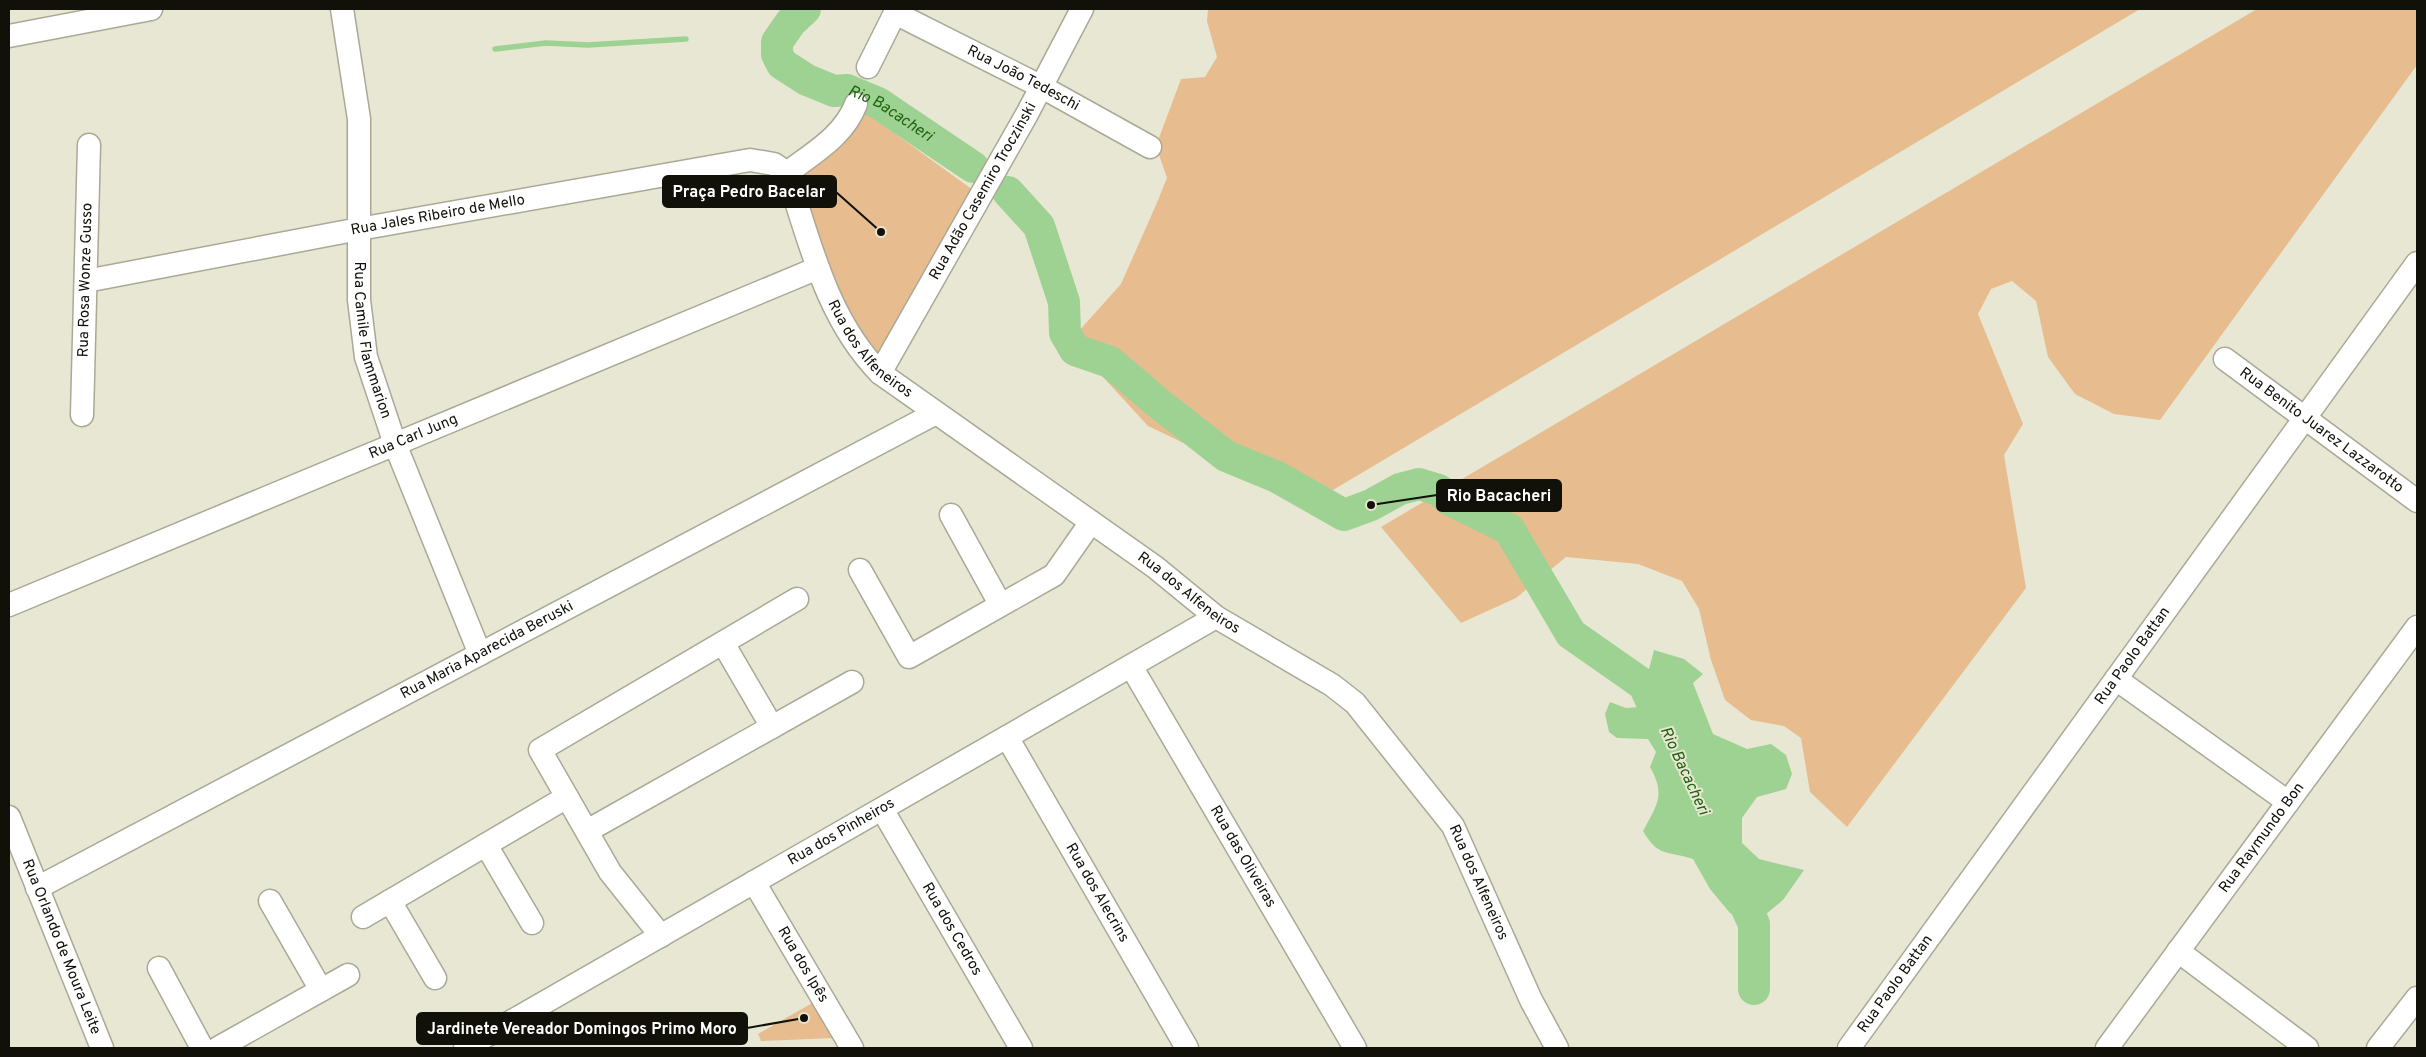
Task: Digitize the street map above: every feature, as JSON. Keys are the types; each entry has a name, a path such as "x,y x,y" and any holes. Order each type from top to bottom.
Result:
{"street":[{"path":"9,36 91,14 151,9"},
{"name":"Rua Camile Flammarion","path":"342,9 359,119 361,330 366,357 395,444 480,654"},
{"name":"Rua Adão Casemiro Troczinski","path":"880,373 1042,87 1082,9"},
{"path":"868,67 896,11"},
{"name":"Rua João Tedeschi","path":"896,11 1042,87 1150,147"},
{"path":"787,173 840,131 856,104"},
{"name":"Rua Rosa Wonze Gusso","path":"82,415 89,145"},
{"name":"Rua Jales Ribeiro de Mello","path":"86,281 750,160 774,164 787,173"},
{"name":"Rua dos Alfeneiros","path":"787,173 818,268 845,331 862,355 880,373 1155,567 1216,617 1344,694 1355,703 1443,810 1462,842 1531,1000 1557,1048"},
{"name":"Rua Paolo Battan","path":"1849,1048 2417,263"},
{"name":"Rua Carl Jung","path":"9,605 818,268"},
{"name":"Rua Benito Juarez Lazzarotto","path":"2225,359 2417,500"},
{"name":"Rua Maria Aparecida Beruski","path":"37,888 936,413"},
{"path":"951,516 1000,604"},
{"path":"860,570 909,657 1054,575 1091,522"},
{"path":"661,936 610,872 540,750 797,599"},
{"name":"Rua dos Pinheiros","path":"465,1048 1216,617"},
{"name":"Rua Raymundo Bon","path":"2107,1048 2417,628"},
{"path":"723,642 772,727"},
{"name":"Rua das Oliveiras","path":"1131,666 1355,1048"},
{"path":"2116,679 2288,802"},
{"path":"586,831 852,682"},
{"name":"Rua dos Alecrins","path":"1008,736 1187,1048"},
{"path":"363,917 567,797"},
{"name":"Rua dos Cedros","path":"882,809 1021,1048"},
{"name":"Rua Orlando de Moura Leite","path":"9,817 102,1048"},
{"path":"486,845 532,923"},
{"name":"Rua dos Ipês","path":"754,882 852,1048"},
{"path":"270,901 321,990"},
{"path":"390,901 435,978"},
{"path":"2178,951 2307,1048"},
{"path":"158,968 202,1048"},
{"path":"218,1048 348,976"},
{"path":"2378,1048 2417,998"}],"shaded area":[{"path":"1208,9 2140,9 1323,496 1261,480 1148,426 1070,341 1121,284 1156,205 1167,178 1156,146 1181,79 1205,77 1217,57 1207,21"},
{"path":"2257,9 2417,9 2417,65 2160,420 2114,414 2075,394 2048,357 2036,301 2012,281 1991,289 1978,314 2023,424 2004,455 2026,588 1847,827 1810,792 1801,738 1784,726 1751,720 1725,700 1711,660 1699,609 1682,581 1638,564 1566,557 1516,598 1461,623 1381,527"},
{"path":"861,109 973,190 877,357 851,326 793,174"},
{"path":"814,1002 835,1038 761,1041 758,1034"}],"water":[{"path":"1654,650 1684,659 1703,674 1693,683 1713,734 1747,749 1771,744 1786,755 1792,774 1786,789 1757,797 1742,818 1742,843 1759,859 1804,870 1783,900 1754,924 1730,913 1710,889 1693,859 1664,852 1654,846 1643,831 1658,800 1658,785 1650,767 1656,752 1648,739 1617,738 1609,732 1605,714 1610,702 1626,708 1639,707"}],"waterway":[{"name":"Rio Bacacheri","path":"805,9 791,22 777,42 777,54 782,64 807,80 834,91 847,90 878,103 973,167"},
{"path":"495,49 546,43 588,45 686,39"},
{"path":"768,42 777,42"},
{"name":"Rio Bacacheri","path":"1008,192 1039,226 1064,302 1065,333 1075,350 1110,362 1226,456 1277,477 1344,515 1371,505 1400,489 1419,484 1439,490 1450,500 1509,529 1571,634 1644,685 1662,725"},
{"name":"Rio Bacacheri","path":"1735,883 1754,924 1754,989"}],"place":[{"name":"Praça Pedro Bacelar","path":"881,232"},
{"name":"Rio Bacacheri","path":"1371,505"},
{"name":"Jardinete Vereador Domingos Primo Moro","path":"804,1018"}]}
